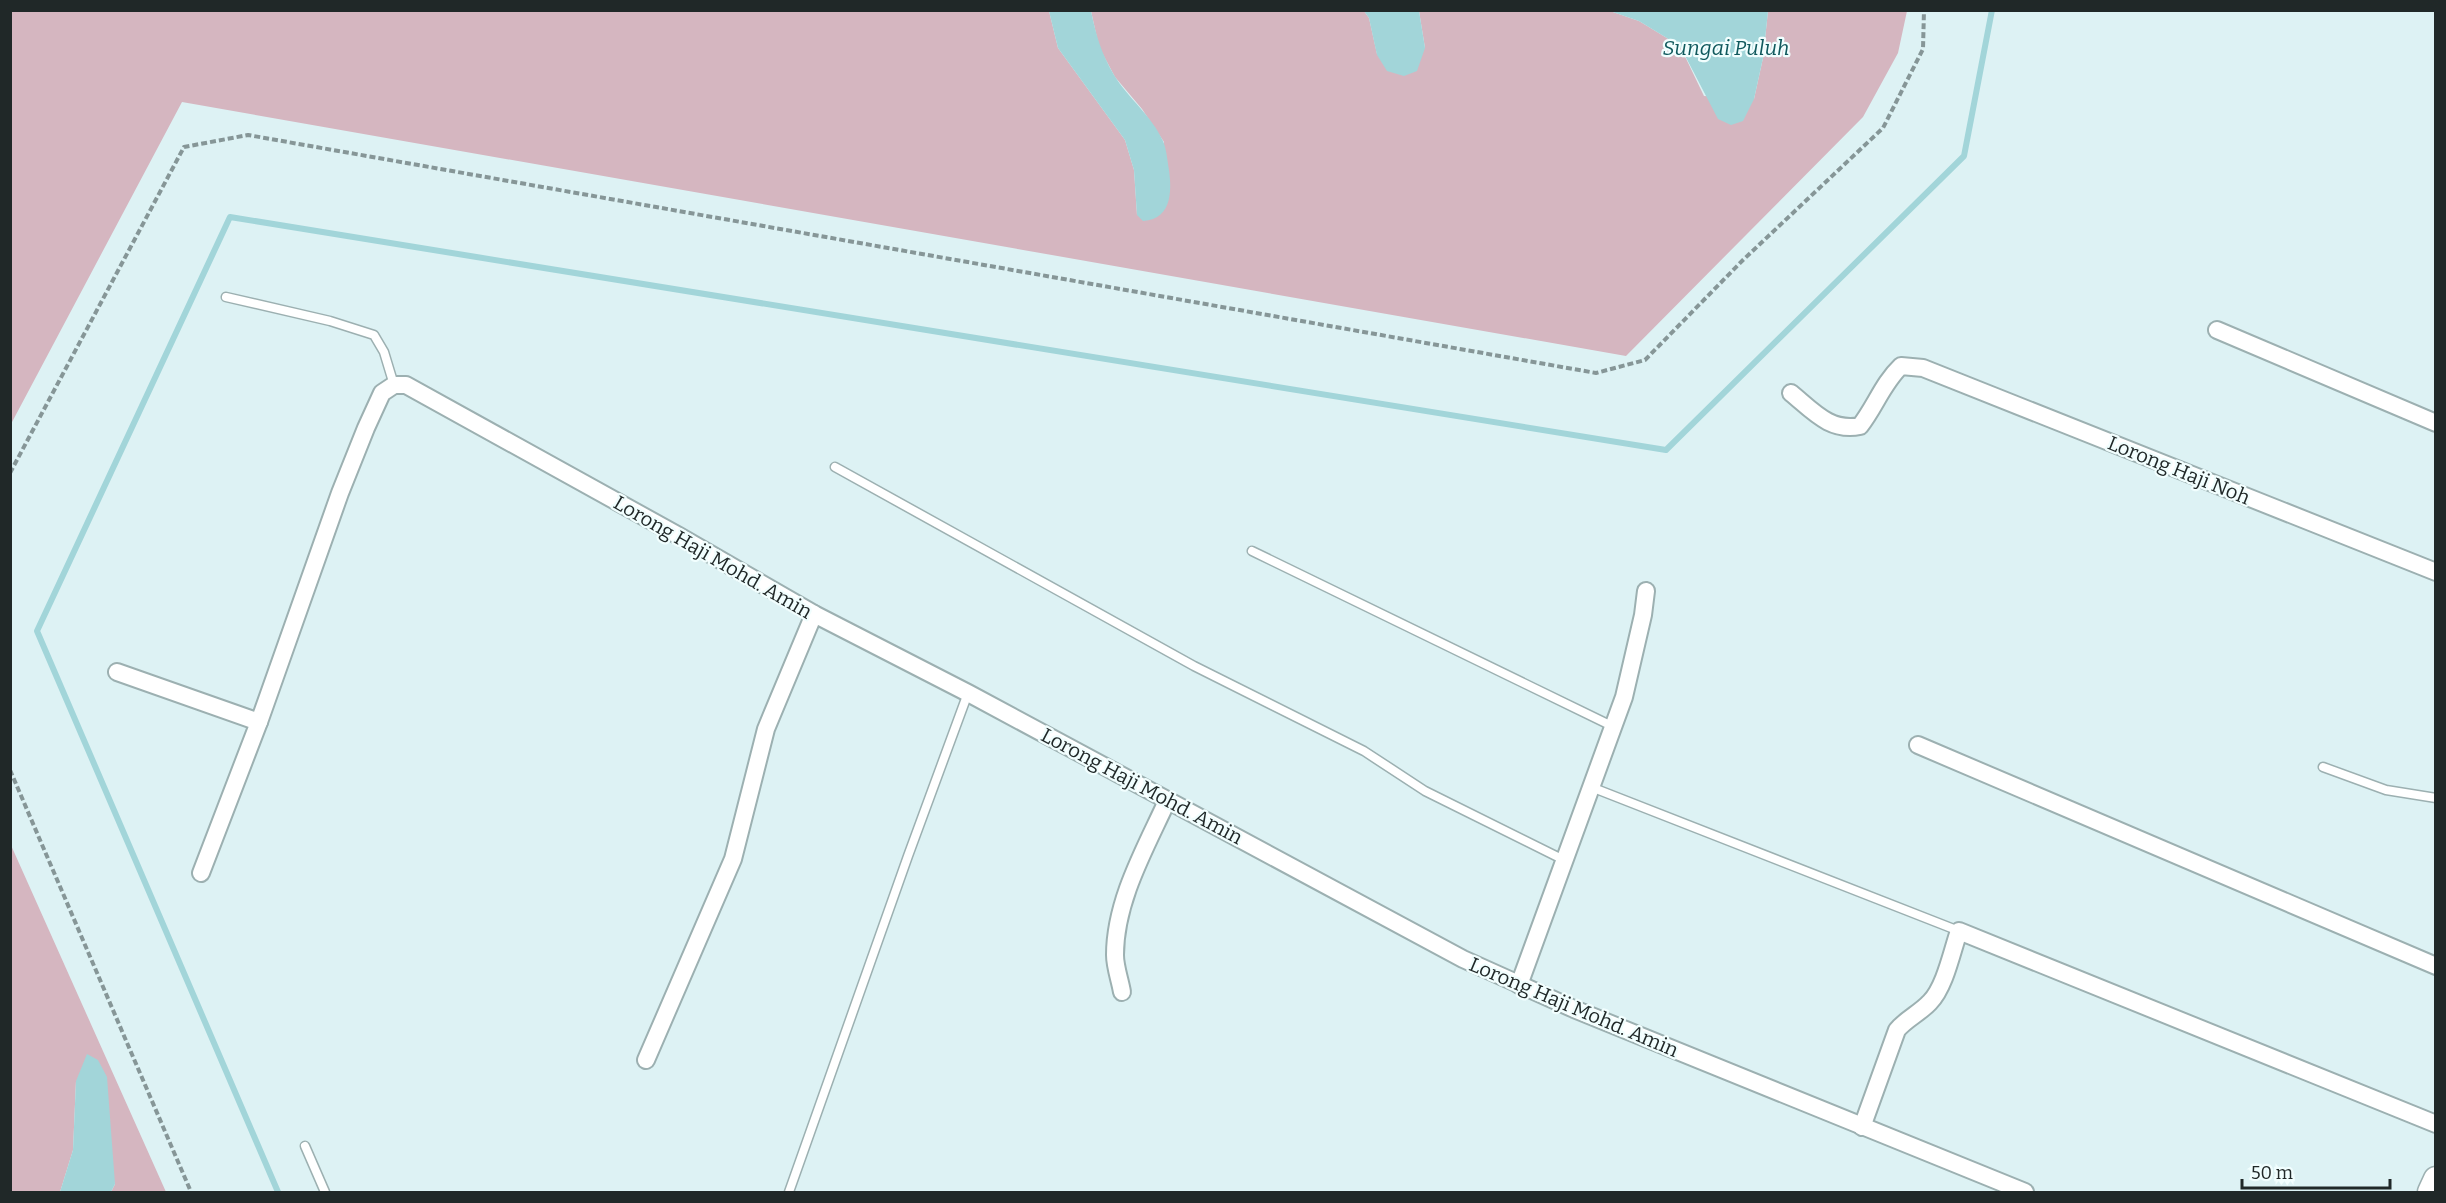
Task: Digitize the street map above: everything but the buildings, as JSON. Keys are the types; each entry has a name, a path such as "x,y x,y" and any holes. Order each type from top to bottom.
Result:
{"street":[{"path":"2217,330 2436,423"},
{"name":"Lorong Haji Noh","path":"1791,393 1826,421 1846,429 1860,426 1870,414 1889,377 1900,366 1923,368 2436,572"},
{"path":"201,873 259,722 340,493 382,393 394,385"},
{"name":"Lorong Haji Mohd. Amin","path":"394,385 406,385 679,536 814,614 968,693 1463,959 1519,985 2025,1192"},
{"path":"1519,985 1614,727 1644,615 1646,591"},
{"path":"646,1060 733,859 766,729 814,614"},
{"path":"117,672 259,722"},
{"path":"1918,745 2436,966"},
{"path":"1122,992 1115,958 1116,933 1133,874 1167,801"},
{"path":"1863,1127 1897,1030 1906,1020 1930,1003 1939,988 1959,931 2436,1124"},
{"path":"2430,1192 2436,1179"}],"lane":[{"path":"226,297 330,321 374,335 384,352 394,385"},
{"path":"835,467 1194,666 1364,751 1425,791 1564,860"},
{"path":"1251,551 1614,727"},
{"path":"789,1192 968,693"},
{"path":"2324,767 2386,790 2436,798"},
{"path":"1591,787 1959,931"},
{"path":"305,1146 325,1192"}],"path":[{"path":"10,473 184,147 248,135 1596,373 1645,360 1743,260 1883,128 1923,49 1924,10"},
{"path":"10,770 191,1192"}],"shaded area":[{"path":"11,11 1049,11 1058,48 1125,140 1134,170 1137,215 1164,142 1142,109 1115,77 1099,47 1091,11 1364,11 1369,18 1377,54 1425,48 1419,11 1610,11 1639,21 1680,46 1704,96 1754,99 1763,58 1768,11 1907,11 1898,53 1863,117 1626,356 182,102 11,424"},
{"path":"10,843 166,1192 111,1192 115,1184 76,1081 73,1150 60,1192 11,1192"}],"water":[{"path":"1049,11 1091,11 1109,67 1153,123 1163,141 1170,182 1169,200 1161,214 1153,219 1143,221 1137,215 1134,170 1125,140 1058,48"},
{"path":"1364,11 1419,11 1425,48 1417,71 1404,76 1387,71 1377,55 1369,18"},
{"name":"Sungai Puluh","path":"1610,11 1768,11 1763,58 1754,99 1743,121 1731,125 1718,119 1680,46 1639,21"},
{"path":"87,1054 98,1060 107,1077 115,1184 111,1192 60,1192 73,1150 76,1081"}],"waterway":[{"path":"278,1192 37,631 230,217 1666,450 1964,156 1992,10"}]}
